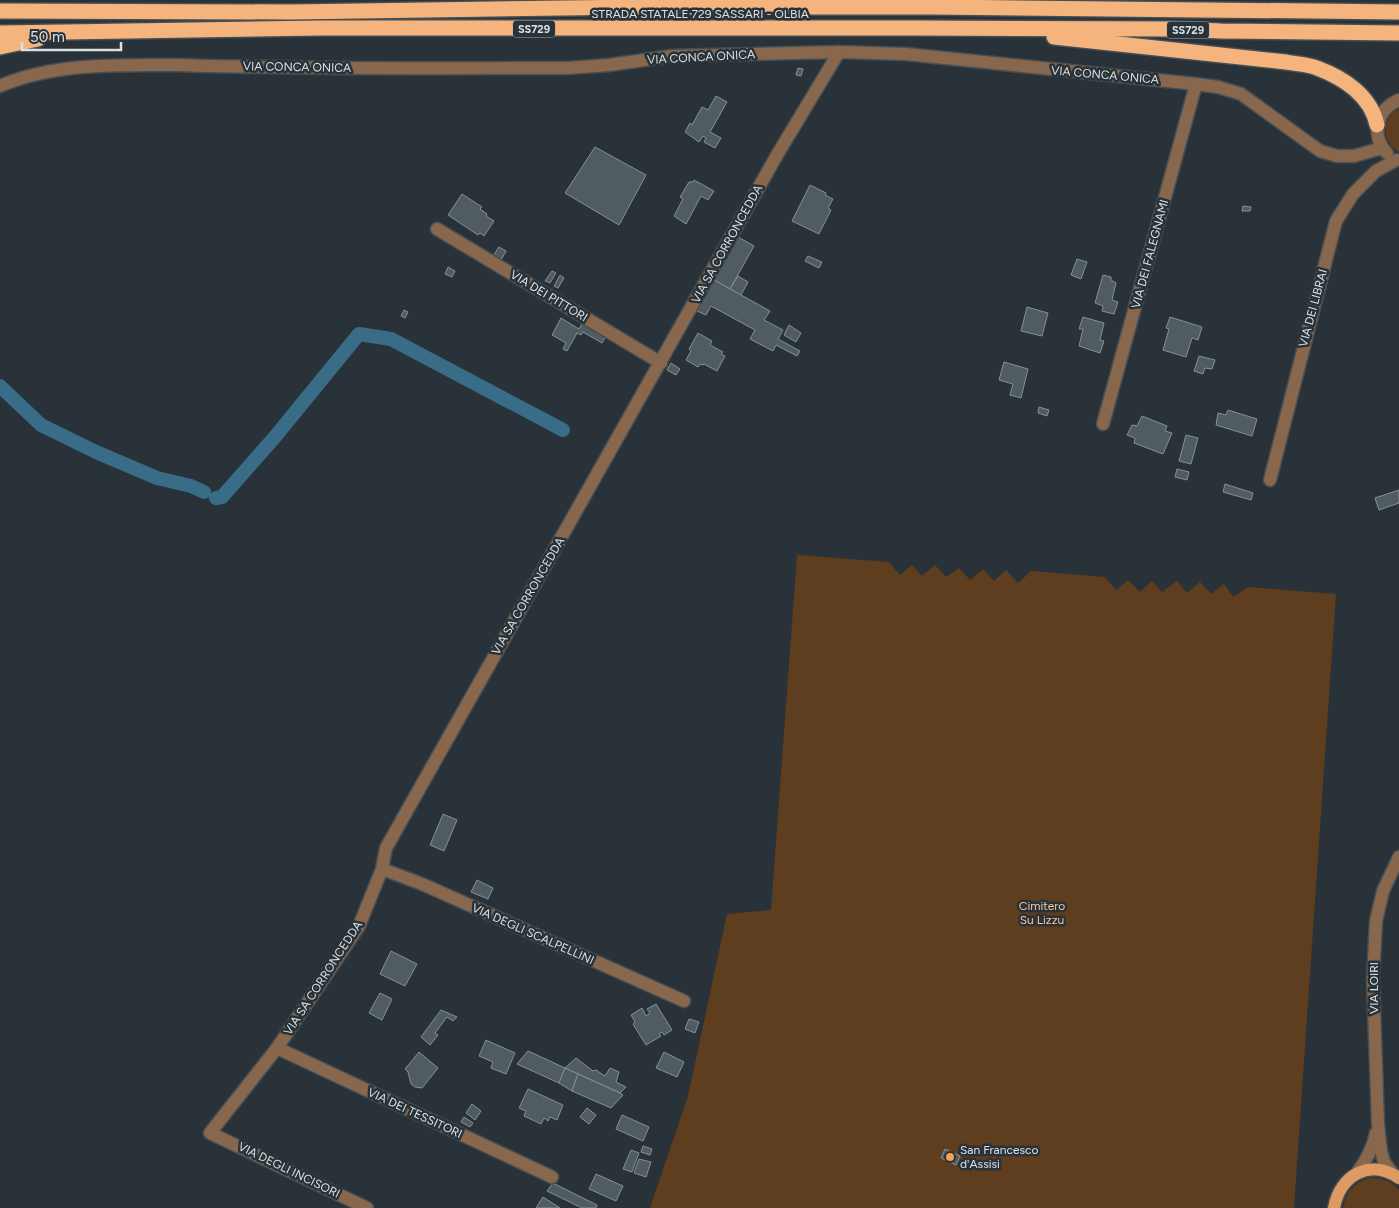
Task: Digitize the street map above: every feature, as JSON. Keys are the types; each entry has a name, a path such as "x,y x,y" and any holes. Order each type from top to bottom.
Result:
{"highway":[{"path":"371,10 419,0"},
{"path":"712,0 755,8"},
{"path":"0,2 65,11"},
{"name":"STRADA STATALE 729 SASSARI - OLBIA","path":"0,11 933,7 1399,12"},
{"name":"STRADA STATALE 729 SASSARI - OLBIA","path":"0,33 312,28 1176,29 1399,33"},
{"path":"978,29 1286,62 1316,68 1356,90 1370,105 1378,125"},
{"path":"0,48 30,40 90,32"}],"main road":[{"path":"1334,1208 1337,1195 1345,1182 1357,1173 1381,1170 1396,1176"}],"street":[{"name":"VIA CONCA ONICA","path":"0,86 18,78 44,73 78,68 124,65 302,68 568,68 609,65 672,56 839,52 906,54 1218,87 1241,94 1320,150 1336,156 1354,156 1382,148"},
{"name":"VIA SA CORRONCEDDA","path":"210,1133 277,1048 359,926 382,869 386,848 777,155 839,52"},
{"name":"VIA DEI FALEGNAMI","path":"1104,424 1196,84"},
{"path":"1398,160 1382,148 1377,133 1384,110 1399,100"},
{"name":"VIA DEI LIBRAI","path":"1270,480 1336,221 1353,194 1376,172 1398,160"},
{"name":"VIA DEI PITTORI","path":"437,229 661,363"},
{"name":"VIA LOIRI","path":"1396,1176 1384,1162 1381,1151 1378,1124 1373,979 1376,921 1383,891 1399,857"},
{"name":"VIA DEGLI SCALPELLINI","path":"382,869 422,884 684,1001"},
{"name":"VIA DEI TESSITORI","path":"277,1048 552,1177"},
{"name":"VIA LOIRI","path":"1357,1173 1366,1161 1374,1143 1378,1124"},
{"name":"VIA DEGLI INCISORI","path":"210,1133 368,1208"}],"green space":[{"path":"1399,109 1399,152 1389,142 1386,124 1393,113"},
{"name":"Cimitero Su Lizzu","path":"797,555 889,562 900,575 912,565 922,576 935,565 946,577 959,568 970,580 983,569 994,581 1006,570 1018,583 1031,571 1105,577 1116,590 1128,580 1140,592 1152,581 1162,592 1177,581 1187,593 1200,582 1211,594 1224,584 1233,597 1248,587 1336,594 1294,1208 650,1208 688,1096 727,914 771,910"},
{"path":"1370,1178 1386,1181 1393,1184 1399,1190 1399,1208 1343,1208 1346,1197 1352,1188 1359,1182"}],"building":[{"path":"798,68 803,69 801,76 796,75"},
{"path":"716,96 727,102 710,132 721,138 715,148 704,142 706,138 703,136 699,142 685,132 690,123 692,125 702,107 708,110"},
{"path":"595,147 646,175 619,225 565,193"},
{"path":"694,180 714,191 708,200 701,196 686,224 674,216 683,199 680,197 689,182"},
{"path":"810,185 833,199 828,208 831,210 819,234 792,221"},
{"path":"462,194 482,207 480,209 487,214 486,216 494,221 484,236 480,233 478,235 448,215"},
{"path":"1243,206 1251,207 1250,211 1242,211"},
{"path":"738,237 754,246 730,289 714,280"},
{"path":"499,247 506,251 501,260 493,256"},
{"path":"808,256 822,262 819,268 805,261"},
{"path":"1077,259 1087,262 1081,279 1071,275"},
{"path":"448,267 455,271 452,277 445,274"},
{"path":"552,271 556,273 550,283 545,281"},
{"path":"560,275 564,278 558,288 554,286"},
{"path":"1103,275 1111,277 1111,280 1116,283 1112,300 1118,302 1114,314 1102,311 1103,306 1095,303"},
{"path":"738,276 748,282 741,295 730,289"},
{"path":"714,280 770,311 764,320 783,330 778,339 800,351 797,356 776,345 773,351 750,339 755,330 711,306 706,315 697,311"},
{"path":"1027,307 1048,313 1042,336 1021,331"},
{"path":"404,310 408,312 405,318 401,316"},
{"path":"1083,317 1104,323 1100,340 1104,341 1100,353 1079,346 1083,329 1079,329"},
{"path":"1170,317 1202,327 1198,340 1192,338 1186,357 1163,350 1169,329 1166,328"},
{"path":"561,318 579,329 584,320 607,334 602,343 583,332 581,335 577,333 567,351 563,349 566,343 552,335"},
{"path":"789,325 801,333 796,342 784,335"},
{"path":"698,333 712,341 710,345 723,352 721,354 725,356 717,371 704,364 698,367 686,360 691,351 689,349"},
{"path":"1199,356 1215,360 1212,369 1205,368 1203,374 1194,371"},
{"path":"1004,362 1028,369 1021,398 1010,395 1013,384 999,380"},
{"path":"671,363 680,369 676,375 667,370"},
{"path":"1039,407 1049,410 1047,416 1038,413"},
{"path":"1228,410 1257,419 1252,436 1216,425 1218,413 1226,415"},
{"path":"1142,416 1167,426 1165,431 1172,433 1163,454 1134,443 1135,438 1127,435 1132,425 1137,426"},
{"path":"1186,435 1198,438 1191,464 1179,461"},
{"path":"1177,469 1189,472 1187,480 1175,477"},
{"path":"1225,484 1253,493 1251,500 1223,492"},
{"path":"1399,490 1399,503 1379,510 1375,498"},
{"path":"443,814 457,820 444,851 430,845"},
{"path":"477,880 493,888 488,899 471,892"},
{"path":"391,951 417,964 405,986 380,974"},
{"path":"380,993 392,999 382,1020 369,1013"},
{"path":"656,1004 672,1030 664,1035 662,1032 659,1034 661,1036 646,1045 633,1024 635,1022 631,1015 642,1008 646,1016 650,1013 647,1009"},
{"path":"441,1010 457,1017 453,1021 447,1017 435,1033 438,1035 430,1045 421,1037"},
{"path":"689,1019 699,1022 695,1033 685,1029"},
{"path":"486,1040 515,1053 506,1074 491,1068 493,1062 479,1056"},
{"path":"528,1051 565,1068 559,1083 517,1064"},
{"path":"419,1052 438,1068 422,1088 411,1084 408,1072 405,1069"},
{"path":"664,1052 684,1062 677,1077 656,1068"},
{"path":"576,1058 593,1071 596,1070 605,1076 610,1068 619,1072 616,1082 626,1087 620,1093 565,1068"},
{"path":"565,1068 578,1074 572,1091 559,1083"},
{"path":"578,1074 623,1095 611,1108 572,1091"},
{"path":"528,1089 563,1105 557,1120 550,1117 548,1121 544,1118 541,1124 524,1116 526,1111 519,1108"},
{"path":"472,1104 481,1111 475,1120 466,1113"},
{"path":"587,1108 596,1115 589,1124 580,1117"},
{"path":"622,1115 649,1127 643,1141 616,1129"},
{"path":"464,1117 473,1123 470,1127 461,1122"},
{"path":"643,1146 652,1149 650,1155 641,1152"},
{"name":"San Francesco d'Assisi","path":"945,1149 960,1156 956,1165 941,1158"},
{"path":"631,1150 639,1153 632,1172 623,1169"},
{"path":"639,1159 651,1162 646,1177 634,1173"},
{"path":"596,1174 623,1186 616,1201 589,1189"},
{"path":"553,1183 597,1205 596,1208 582,1208 547,1191"},
{"path":"543,1197 560,1208 536,1208"}],"waterway":[{"path":"216,498 222,497 274,438 359,334 391,339 563,430"},
{"path":"0,386 41,425 96,452 157,478 191,486 204,492"}],"place":[{"name":"San Francesco d'Assisi","path":"950,1157"}]}
